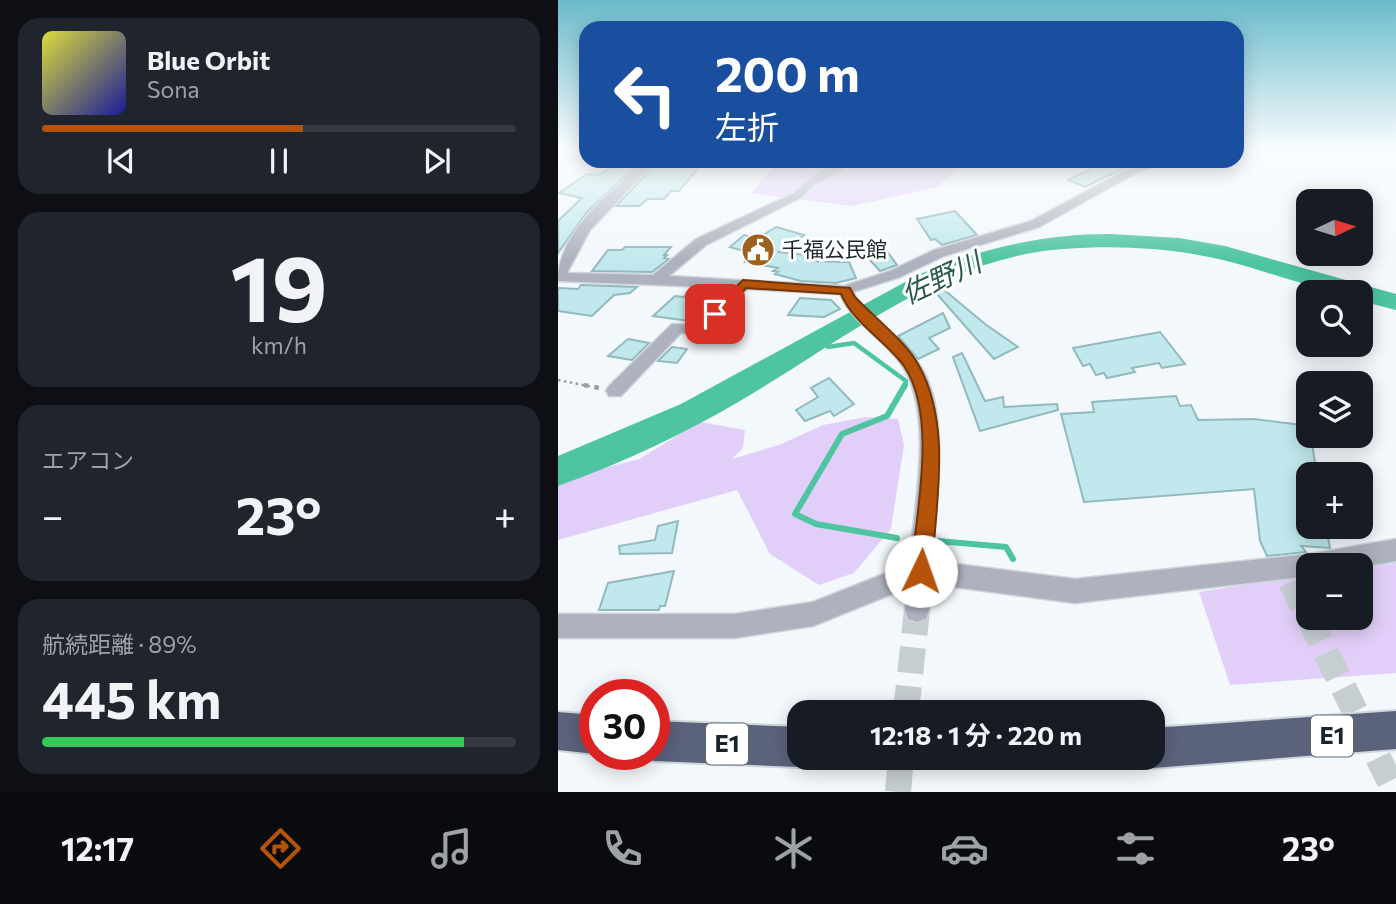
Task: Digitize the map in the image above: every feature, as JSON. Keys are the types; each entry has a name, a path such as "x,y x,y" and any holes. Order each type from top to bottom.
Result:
{"highway":[{"name":"E1","path":"1165,748 1396,730"},
{"path":"558,731 579,733"},
{"name":"E1","path":"670,742 787,746"}],"street":[{"path":"625,187 584,227 566,254 559,277 743,284 847,295 939,253 1035,224 1103,187"},
{"path":"656,279 701,242 798,195 806,187"},
{"path":"615,391 677,328 701,330 743,284"},
{"path":"847,295 911,365 929,411 930,441 917,610"},
{"path":"1373,555 1396,550"},
{"path":"558,626 735,626 813,614 921,571 1074,591 1296,570"}],"path":[{"path":"558,380 615,391"}],"shaded area":[{"path":"756,187 937,187 852,206 751,193"},
{"path":"866,417 898,419 904,445 891,529 854,573 819,585 770,554 737,490 558,540 558,480 639,459 700,422 745,430 743,448 732,459 779,445 823,425"},
{"path":"1396,561 1396,673 1230,685 1199,592 1296,576 1296,630 1373,630 1373,564"}],"building":[{"path":"568,187 614,187 587,212 558,253 558,221 582,198 559,193"},
{"path":"634,187 682,187 679,191 671,191 664,199 648,199 639,206 616,206"},
{"path":"955,211 977,235 942,245 935,239 931,240 917,219"},
{"path":"776,227 804,235 779,252 806,255 808,261 849,262 856,278 836,283 801,281 775,274 778,272 773,271 778,268 745,262 754,254 730,247 744,235 758,238"},
{"path":"876,241 897,265 880,271 858,247"},
{"path":"625,247 671,247 664,255 667,255 664,258 669,259 652,272 592,271 608,250 622,250"},
{"path":"581,285 637,287 630,293 614,295 592,316 558,311 558,288 578,289"},
{"path":"943,289 1018,347 994,359 937,294"},
{"path":"688,291 722,291 696,322 653,316 675,296 684,297"},
{"path":"800,298 831,300 840,309 824,317 788,315"},
{"path":"943,313 950,328 929,338 939,349 918,359 898,336"},
{"path":"1160,332 1185,364 1162,368 1159,363 1132,368 1135,372 1107,378 1104,373 1096,375 1090,364 1083,366 1073,348"},
{"path":"628,339 649,343 632,360 608,356"},
{"path":"672,347 687,349 677,363 658,361"},
{"path":"962,353 985,401 1003,397 1004,407 1057,404 1058,410 980,431 953,357"},
{"path":"829,378 854,404 834,416 830,411 805,421 796,410 818,397 811,388"},
{"path":"1176,396 1180,406 1191,405 1198,420 1254,419 1296,424 1296,448 1313,448 1315,462 1296,462 1296,539 1328,539 1330,548 1301,546 1306,552 1267,556 1260,541 1254,489 1084,502 1061,414 1094,412 1092,402"},
{"path":"678,521 672,553 620,554 619,546 655,540 658,526"},
{"path":"674,571 665,606 660,606 659,610 599,610 608,583"}],"waterway":[{"name":"佐野川","path":"558,471 627,444 693,412 894,296 960,266 1016,248 1087,241 1179,245 1225,253 1319,280"},
{"name":"佐野川","path":"1373,296 1396,302"},
{"path":"819,338 828,347 854,343 906,381 905,387"},
{"path":"897,538 816,524 795,514 842,434 887,416 905,385"},
{"path":"938,541 1006,547 1013,559"}],"tunnel":[{"path":"1291,582 1395,792"},
{"path":"907,700 917,610"},
{"path":"898,792 900,770"}],"place":[{"name":"千福公民館","path":"758,250"}],"route":[{"path":"715,314 743,284 845,290 849,299 911,365 929,411 930,441 921,571"}]}
